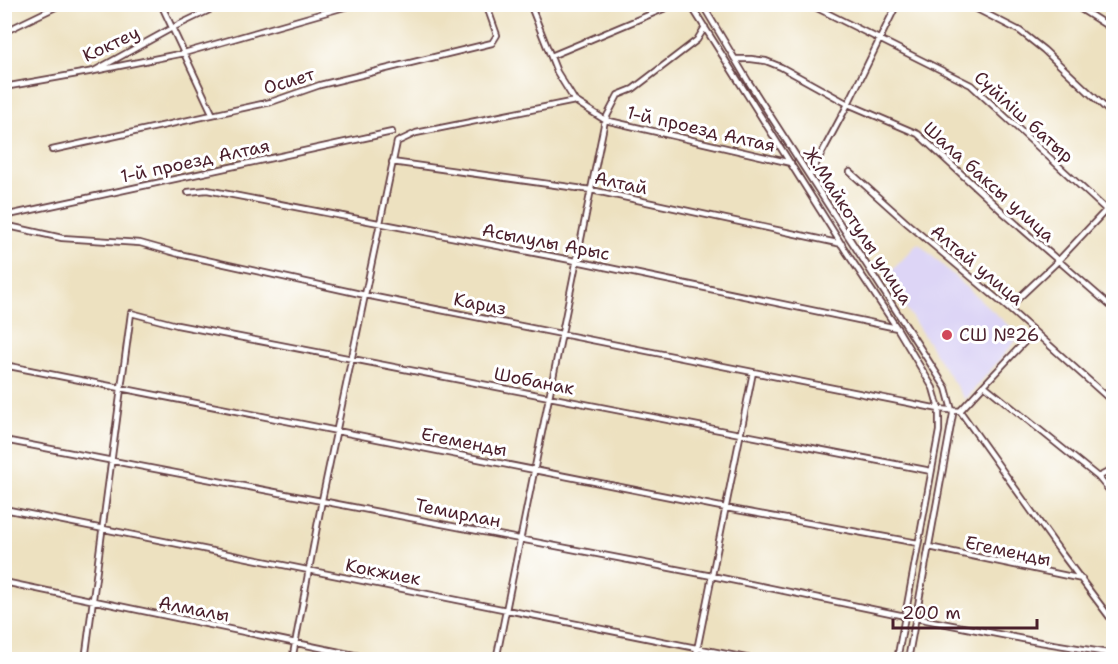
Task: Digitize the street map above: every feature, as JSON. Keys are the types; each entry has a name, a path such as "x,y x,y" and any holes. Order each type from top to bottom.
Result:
{"street":[{"path":"4,32 62,4"},
{"path":"161,4 212,113"},
{"name":"Коктеу","path":"4,87 94,70 222,4"},
{"path":"94,70 184,53 355,4"},
{"name":"Осиет","path":"52,150 212,113 271,102 320,85 492,43 497,35 486,4"},
{"path":"530,4 557,72 575,100 605,120"},
{"path":"550,56 675,4"},
{"name":"Ж.Майкотулы улица","path":"690,4 933,388 939,409 939,432 897,660"},
{"name":"Ж.Майкотулы улица","path":"702,4 774,121 946,388 952,411 908,660"},
{"name":"Сүйіліш батыр","path":"809,4 971,85 1113,217"},
{"path":"810,175 897,4"},
{"path":"967,4 1020,31 1044,50 1113,116"},
{"path":"1073,4 1113,30"},
{"path":"496,660 605,120 618,95 633,89 697,40 705,27"},
{"name":"Шала баксы улица","path":"735,59 766,61 781,67 848,104 918,134 1113,309"},
{"path":"292,660 322,500 396,142 416,133 575,100"},
{"name":"1-й проезд Алтая","path":"605,120 791,163"},
{"path":"767,126 774,121"},
{"name":"1-й проезд Алтая","path":"4,216 392,132"},
{"name":"Алтай","path":"392,162 591,190 842,244"},
{"name":"Алтай улица","path":"850,172 1008,308 1113,403"},
{"name":"Асылулы Арыс","path":"188,192 207,190 576,261 897,328"},
{"path":"1008,308 1058,261 1106,210"},
{"name":"Кариз","path":"4,225 62,238 140,243 179,254 365,295 939,409 960,411"},
{"name":"Шобанак","path":"122,388 132,313 177,325 931,471"},
{"path":"1034,332 960,411 1113,622"},
{"name":"Егеменды","path":"4,365 726,508 918,543"},
{"path":"695,660 753,372"},
{"path":"984,385 1098,477 1113,496"},
{"path":"85,660 122,388"},
{"name":"Темирлан","path":"4,440 712,576 905,616"},
{"path":"1098,477 1113,469"},
{"name":"Кокжиек","path":"4,509 756,660"},
{"name":"Егеменды","path":"928,547 1082,579"},
{"name":"Алмалы","path":"4,582 378,660"},
{"path":"916,618 1113,654"},
{"path":"4,657 17,660"}],"shaded area":[{"path":"918,243 1020,336 965,400 886,277"}],"place":[{"name":"СШ №26","path":"947,335"}]}
